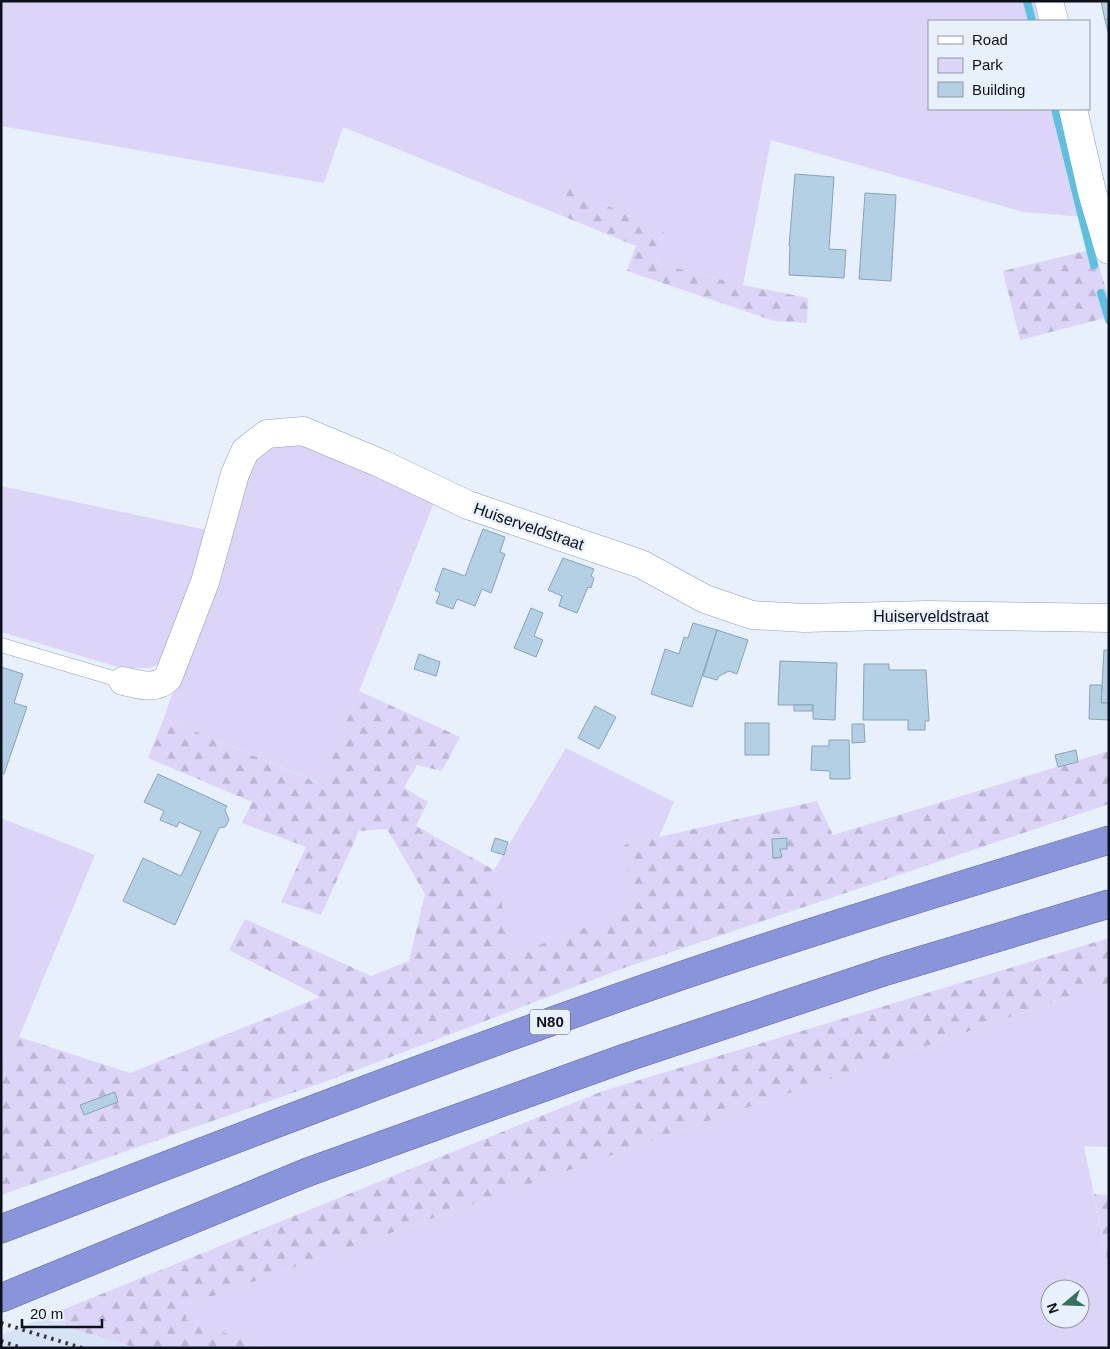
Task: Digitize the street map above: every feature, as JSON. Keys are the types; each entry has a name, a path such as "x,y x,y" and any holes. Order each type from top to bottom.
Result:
{"highway":[{"name":"N80","path":"1,1230 294,1116 583,1010 866,914 1109,840"},
{"path":"1,1298 308,1172 628,1057 886,971 1109,904"}],"street":[{"path":"1049,1 1054,20"},
{"path":"1074,110 1092,192 1109,250"},
{"name":"Huiserveldstraat","path":"123,682 150,686 162,684 168,678 205,582 235,474 246,451 267,434 303,430 382,464 468,505 641,564 705,598 752,616 804,618 928,615 1109,618"}],"lane":[{"path":"1,644 123,682"}],"shaded area":[{"path":"52,1314 69,1328 137,1348 1,1348 1,1335"}],"green space":[{"path":"1,1 1034,1 1039,20 928,20 928,110 1060,110 1086,217 1023,212 771,140 743,285 656,263 664,232 568,187 560,215 343,127 324,183 1,126"},
{"path":"568,187 664,232 656,263 743,285 808,298 807,323 774,321 627,271 636,246 560,215"},
{"path":"1094,249 1109,299 1109,317 1020,340 1003,271"},
{"path":"284,438 436,498 322,784 164,718 252,458"},
{"path":"1,486 211,531 165,662 149,668 121,668 1,632"},
{"path":"359,691 460,737 442,771 417,765 404,788 428,802 416,826 494,870 513,955 634,909 624,845 817,801 833,835 1109,751 1109,804 624,968 341,1076 1,1195 1,1080 19,1037 130,1073 320,997 229,950 245,919 371,976 409,961 425,894 387,829 359,831 321,915 281,902 306,847 242,823 252,802 148,758 164,718 321,784"},
{"path":"566,748 674,802 659,837 625,846 634,909 512,956 494,870"},
{"path":"1,818 95,855 1,1080"},
{"path":"1109,938 1109,983 711,1120 190,1304 186,1320 271,1348 137,1348 69,1328 52,1314 603,1091"},
{"path":"1109,983 1109,1147 1084,1146 1109,1269 1109,1348 271,1348 185,1320 190,1304 711,1120"},
{"path":"1094,1194 1109,1195 1109,1269"}],"building":[{"path":"1101,1 1109,1 1109,19 1105,20"},
{"path":"1109,19 1109,36 1105,20"},
{"path":"795,174 834,177 829,249 846,250 844,278 789,275 789,246"},
{"path":"865,193 896,195 891,281 859,279"},
{"path":"483,529 505,537 500,552 505,554 491,593 482,589 475,606 457,599 453,609 436,603 440,593 435,590 443,568 465,576"},
{"path":"563,558 594,569 591,576 594,578 591,588 588,587 577,613 559,606 562,596 548,590"},
{"path":"531,608 543,613 534,636 543,640 536,657 514,648"},
{"path":"693,623 717,630 692,707 651,694 665,649 679,654 684,637 688,638"},
{"path":"717,630 748,640 737,674 729,671 719,676 717,680 703,676"},
{"path":"1104,650 1109,650 1109,703 1101,703"},
{"path":"419,654 440,662 436,676 414,669"},
{"path":"780,661 837,663 835,720 813,719 813,705 778,705"},
{"path":"864,664 889,664 889,670 926,670 929,721 925,721 925,730 908,730 908,720 863,720"},
{"path":"1,667 23,674 14,703 27,707 4,774 1,773"},
{"path":"1090,685 1102,685 1101,703 1109,703 1109,720 1089,719"},
{"path":"794,705 813,705 812,711 794,711"},
{"path":"595,706 616,717 599,749 578,738"},
{"path":"745,723 769,723 769,755 745,755"},
{"path":"852,724 864,724 865,742 852,743"},
{"path":"829,740 849,740 850,779 830,779 830,771 811,770 812,746 829,746"},
{"path":"1076,750 1078,762 1058,767 1055,755"},
{"path":"158,774 227,806 225,810 229,820 225,827 219,828 175,925 123,901 143,858 181,876 201,832 179,822 177,827 160,820 164,811 144,802"},
{"path":"495,838 508,842 504,855 491,851"},
{"path":"787,838 787,849 780,849 782,857 773,858 772,839"},
{"path":"115,1092 118,1102 84,1115 80,1105"}],"waterway":[{"path":"1027,1 1032,20"},
{"path":"1055,110 1094,265"},
{"path":"1101,293 1109,320"}],"railway":[{"path":"1,1323 82,1348"},
{"path":"1,1341 22,1348"}]}
